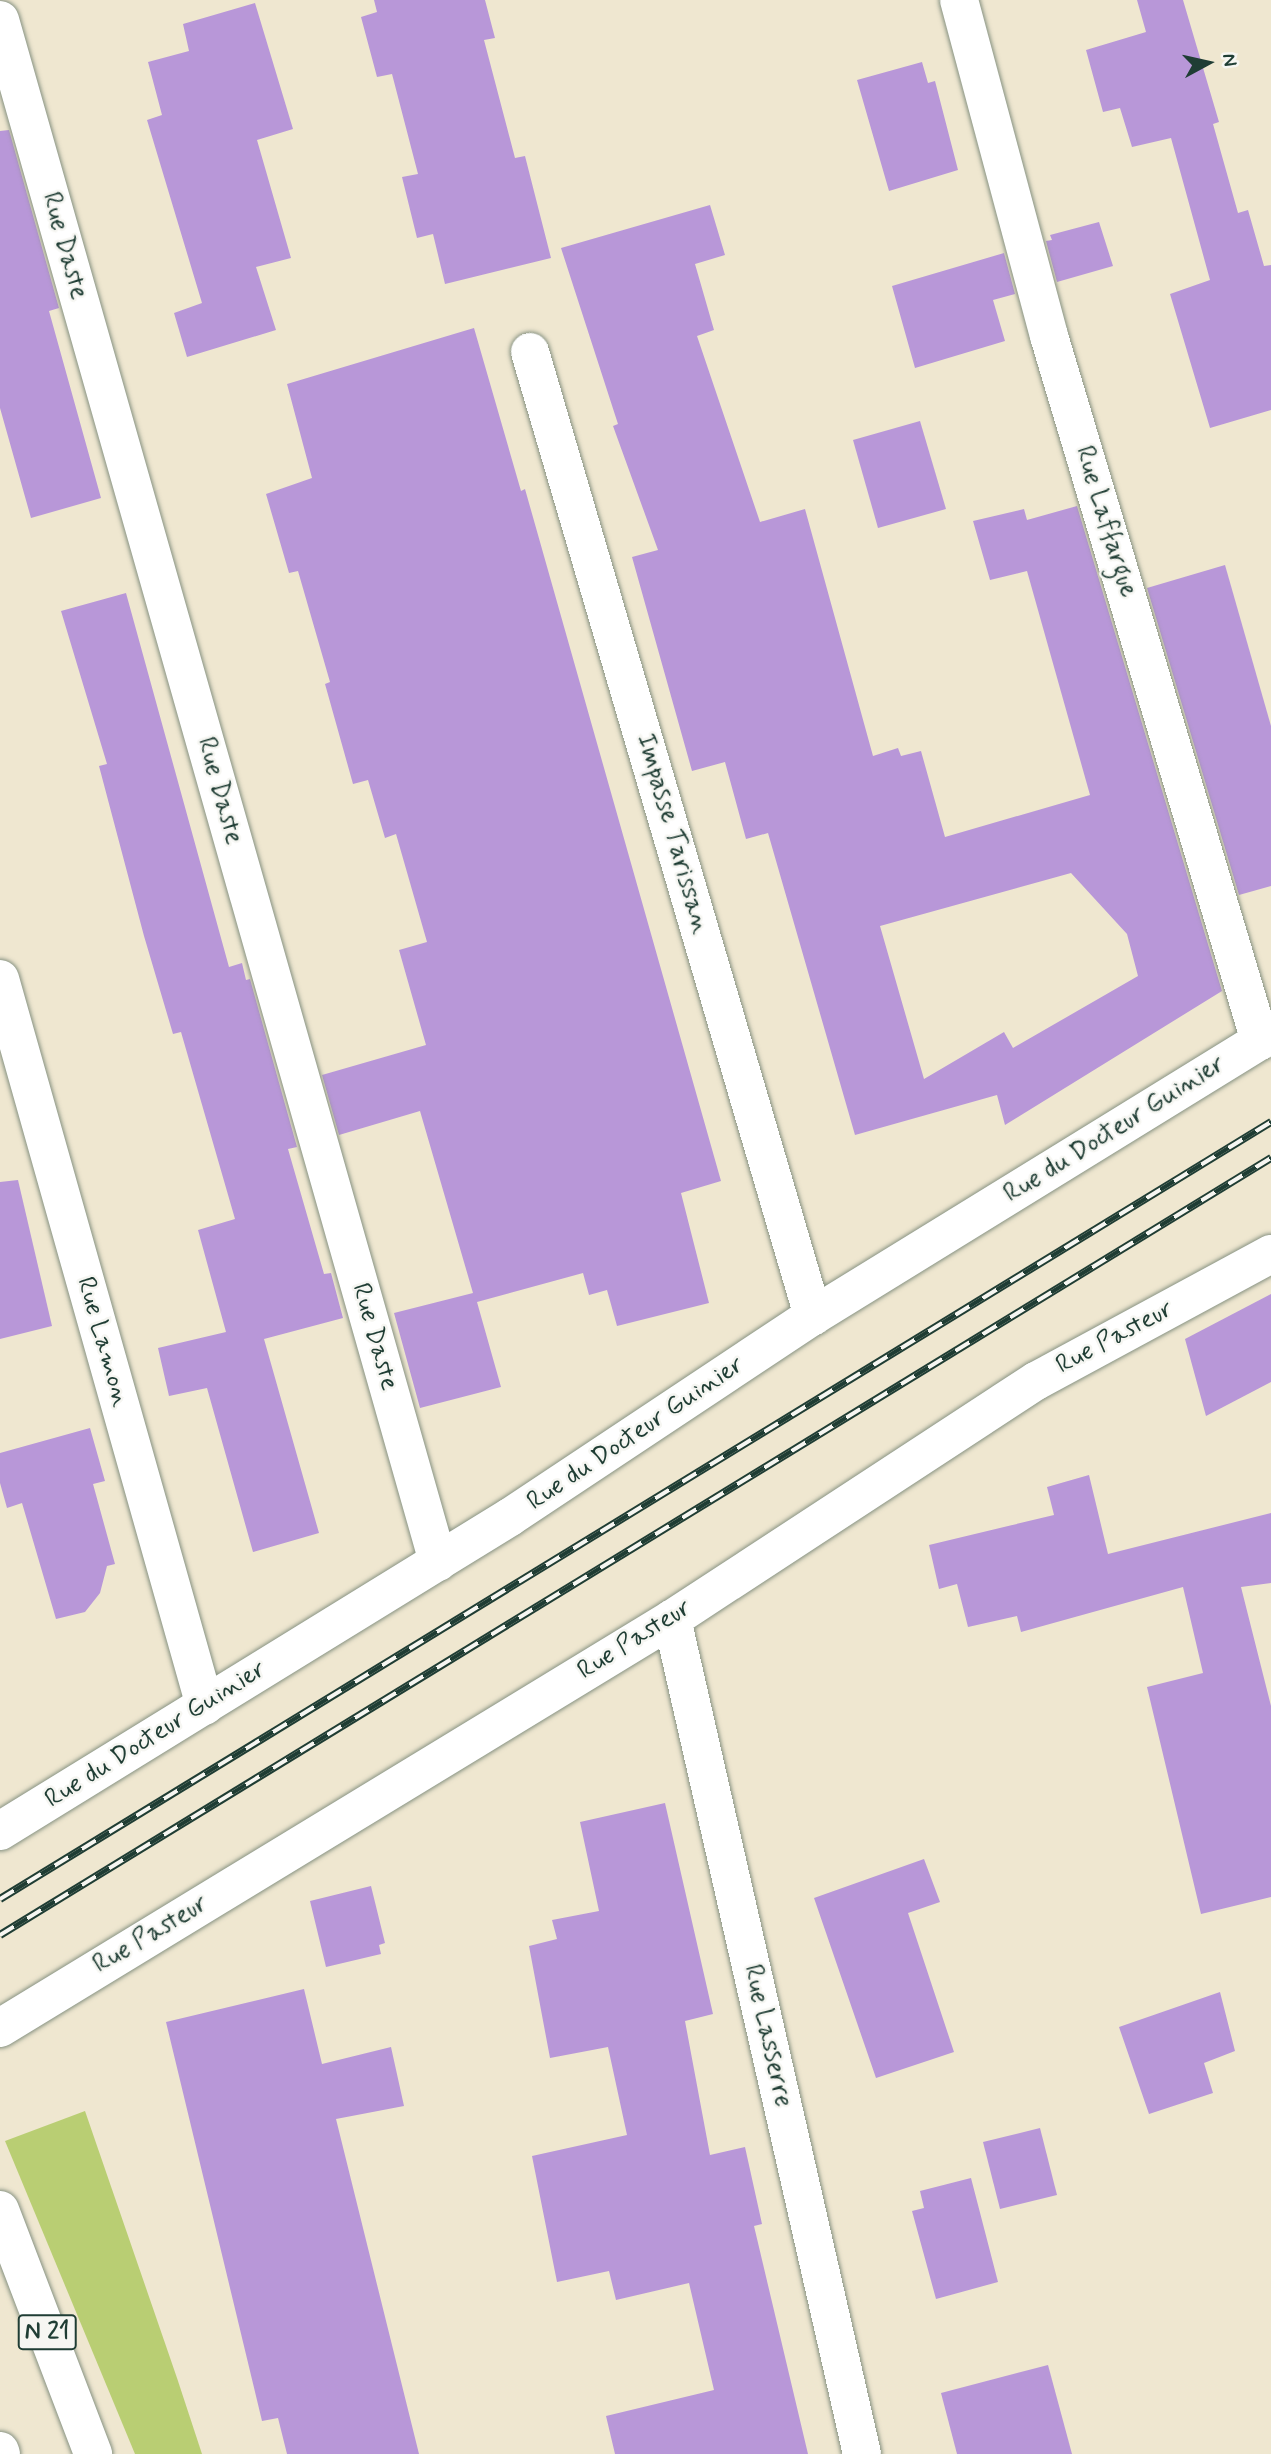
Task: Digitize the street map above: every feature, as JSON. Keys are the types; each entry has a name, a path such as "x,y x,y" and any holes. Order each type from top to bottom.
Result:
{"street":[{"name":"Rue Laffargue","path":"960,0 1049,336 1266,1038"},
{"name":"Rue Daste","path":"0,20 438,1562"},
{"name":"Impasse Tarissan","path":"530,352 813,1316"},
{"name":"Rue Lamon","path":"0,979 205,1706"},
{"name":"Rue du Docteur Guinier","path":"0,1831 438,1562 813,1316 1266,1038"},
{"name":"Rue Pasteur","path":"0,2028 671,1619 1036,1381 1271,1254"},
{"name":"Rue Lasserre","path":"671,1619 862,2454"},
{"name":"N 21","path":"0,2210 93,2454"}],"green space":[{"path":"85,2111 202,2454 135,2454 5,2141"}],"building":[{"path":"374,0 485,0 495,38 484,40 515,158 525,156 551,258 445,284 433,234 417,238 402,177 418,174 392,74 377,77 361,17 377,12"},
{"path":"1137,0 1183,0 1219,122 1213,124 1238,213 1248,210 1264,266 1271,265 1271,410 1210,428 1170,294 1210,280 1171,138 1132,147 1120,108 1103,112 1086,50 1146,32"},
{"path":"255,3 293,129 257,140 291,258 256,267 276,330 187,357 174,313 202,303 147,120 162,115 148,62 189,51 183,24"},
{"path":"922,62 928,83 935,81 958,170 889,191 857,80"},
{"path":"9,130 59,308 49,311 101,498 31,518 0,408 0,131"},
{"path":"710,205 725,255 695,264 714,330 697,336 760,522 805,509 873,756 898,748 901,756 921,751 945,837 1090,795 1027,571 990,580 973,521 1024,509 1027,520 1077,506 1222,991 1005,1125 997,1095 855,1135 768,833 746,839 725,762 692,771 632,557 658,550 613,426 618,424 561,248","holes":["1071,873 1127,934 1138,976 1013,1048 1004,1032 924,1079 880,926"]},
{"path":"1099,222 1113,266 1057,282 1046,241 1052,240 1050,235"},
{"path":"1004,253 1015,294 993,300 1005,341 915,368 892,286"},
{"path":"474,328 521,491 525,489 721,1181 681,1193 709,1303 617,1326 607,1290 589,1295 583,1273 477,1302 501,1387 420,1408 394,1313 473,1293 420,1111 339,1135 322,1075 426,1045 399,950 427,942 396,834 385,838 368,780 353,784 325,684 330,682 298,571 289,573 266,494 312,478 287,384"},
{"path":"920,421 946,509 878,528 853,440"},
{"path":"1225,565 1271,726 1271,886 1239,895 1147,588"},
{"path":"126,593 229,967 242,963 246,980 250,979 297,1147 288,1149 324,1274 331,1273 343,1318 264,1339 319,1533 253,1552 207,1388 169,1396 158,1348 226,1332 198,1230 235,1219 181,1032 173,1034 144,936 99,766 107,764 61,611"},
{"path":"18,1180 52,1326 0,1339 0,1182"},
{"path":"1271,1294 1271,1382 1206,1416 1185,1339"},
{"path":"90,1428 105,1481 93,1484 115,1564 107,1566 100,1593 85,1612 56,1619 22,1503 7,1508 0,1483 0,1453"},
{"path":"1089,1475 1108,1554 1271,1513 1271,1583 1241,1587 1271,1706 1271,1897 1201,1914 1147,1687 1203,1673 1183,1587 1021,1632 1017,1616 968,1627 957,1584 939,1589 929,1545 1054,1515 1047,1487"},
{"path":"665,1803 713,2014 685,2021 710,2155 745,2147 762,2224 754,2226 808,2454 615,2454 606,2416 714,2390 689,2283 616,2300 609,2271 557,2282 532,2156 627,2135 608,2047 550,2058 529,1946 557,1939 552,1920 599,1911 580,1822"},
{"path":"924,1859 940,1902 908,1913 954,2052 876,2078 814,1898"},
{"path":"371,1886 385,1943 379,1945 381,1954 326,1967 310,1901"},
{"path":"304,1989 322,2064 391,2047 404,2106 336,2119 419,2454 287,2454 278,2418 262,2421 166,2022"},
{"path":"1220,1992 1235,2051 1204,2063 1213,2093 1149,2114 1119,2027"},
{"path":"1040,2128 1057,2195 1000,2209 983,2142"},
{"path":"971,2178 998,2282 936,2299 912,2211 924,2208 920,2191"},
{"path":"1048,2365 1072,2454 957,2454 941,2393"}],"railway":[{"path":"0,1899 1271,1122"},
{"path":"0,1935 1271,1158"}]}
